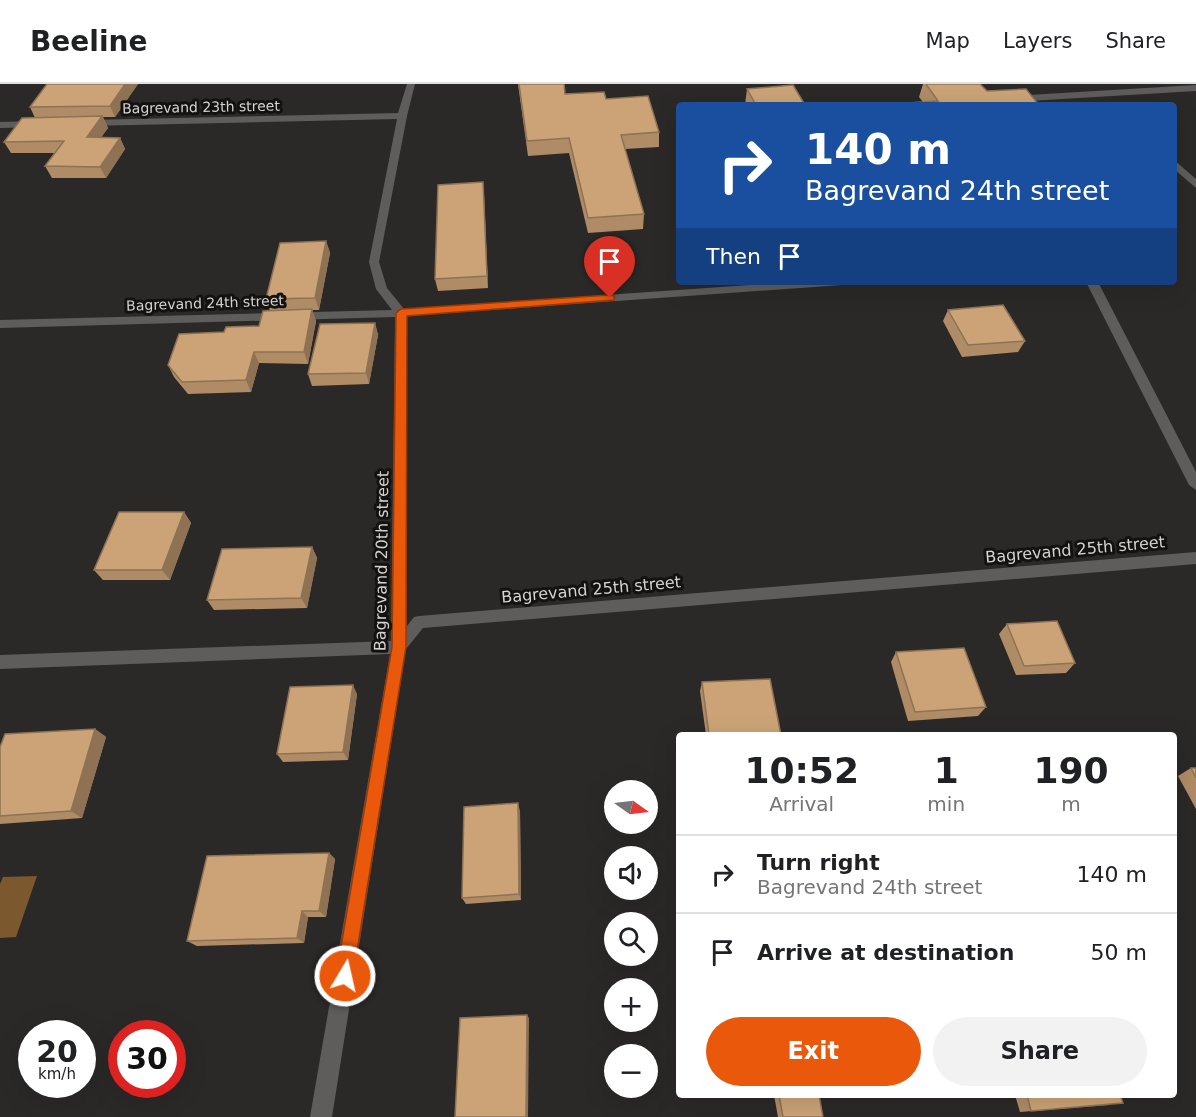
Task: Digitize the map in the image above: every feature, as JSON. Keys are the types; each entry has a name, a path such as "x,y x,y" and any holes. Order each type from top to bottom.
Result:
{"street":[{"path":"401,313 382,289 374,262 402,116 411,84"},
{"path":"1096,84 1114,102"},
{"path":"1006,100 1196,88"},
{"name":"Bagrevand 23th street","path":"71,123 402,116"},
{"path":"0,125 47,124"},
{"path":"1177,166 1196,185"},
{"name":"Bagrevand 24th street","path":"0,324 401,313 800,285"},
{"path":"1094,285 1196,485"},
{"name":"Bagrevand 20th street","path":"321,1117 399,647 401,313"},
{"name":"Bagrevand 25th street","path":"399,647 419,622 1196,558"},
{"path":"0,662 399,647"}],"shaded area":[{"path":"37,876 16,937 0,938 0,884 3,877"}],"building":[{"path":"47,84 125,84 110,106 30,107"},
{"path":"519,84 564,84 565,94 604,92 606,99 648,96 659,132 621,135 644,214 588,218 569,138 527,141"},
{"path":"926,84 980,84 987,91 1026,89 1037,102 923,102 938,101"},
{"path":"793,85 803,102 754,102 747,89"},
{"path":"102,116 87,137 120,138 100,167 45,166 64,141 4,142 22,118"},
{"path":"483,182 487,276 435,279 438,185"},
{"path":"326,241 315,298 266,299 280,243"},
{"path":"1003,305 1025,341 968,345 948,310"},
{"path":"312,309 304,352 254,352 246,380 182,382 168,365 179,334 224,332 226,327 259,326 263,311"},
{"path":"375,323 366,373 308,374 320,324"},
{"path":"119,512 184,512 162,570 94,570"},
{"path":"312,547 301,598 207,600 222,549"},
{"path":"1057,621 1075,663 1024,666 1007,624"},
{"path":"964,648 986,707 915,712 896,652"},
{"path":"770,679 780,732 709,732 702,682"},
{"path":"353,685 343,752 277,754 290,687"},
{"path":"95,729 71,811 0,816 0,747 5,734"},
{"path":"1191,768 1196,768 1196,778"},
{"path":"518,803 519,894 462,898 464,807"},
{"path":"329,853 319,911 302,911 297,938 187,941 207,856"},
{"path":"527,1015 526,1117 455,1117 460,1018"},
{"path":"780,1098 820,1098 823,1117 783,1117"},
{"path":"1028,1098 1121,1098 1123,1103 1031,1111"}],"route":[{"path":"345,976 399,647 401,313 610,298"}]}
